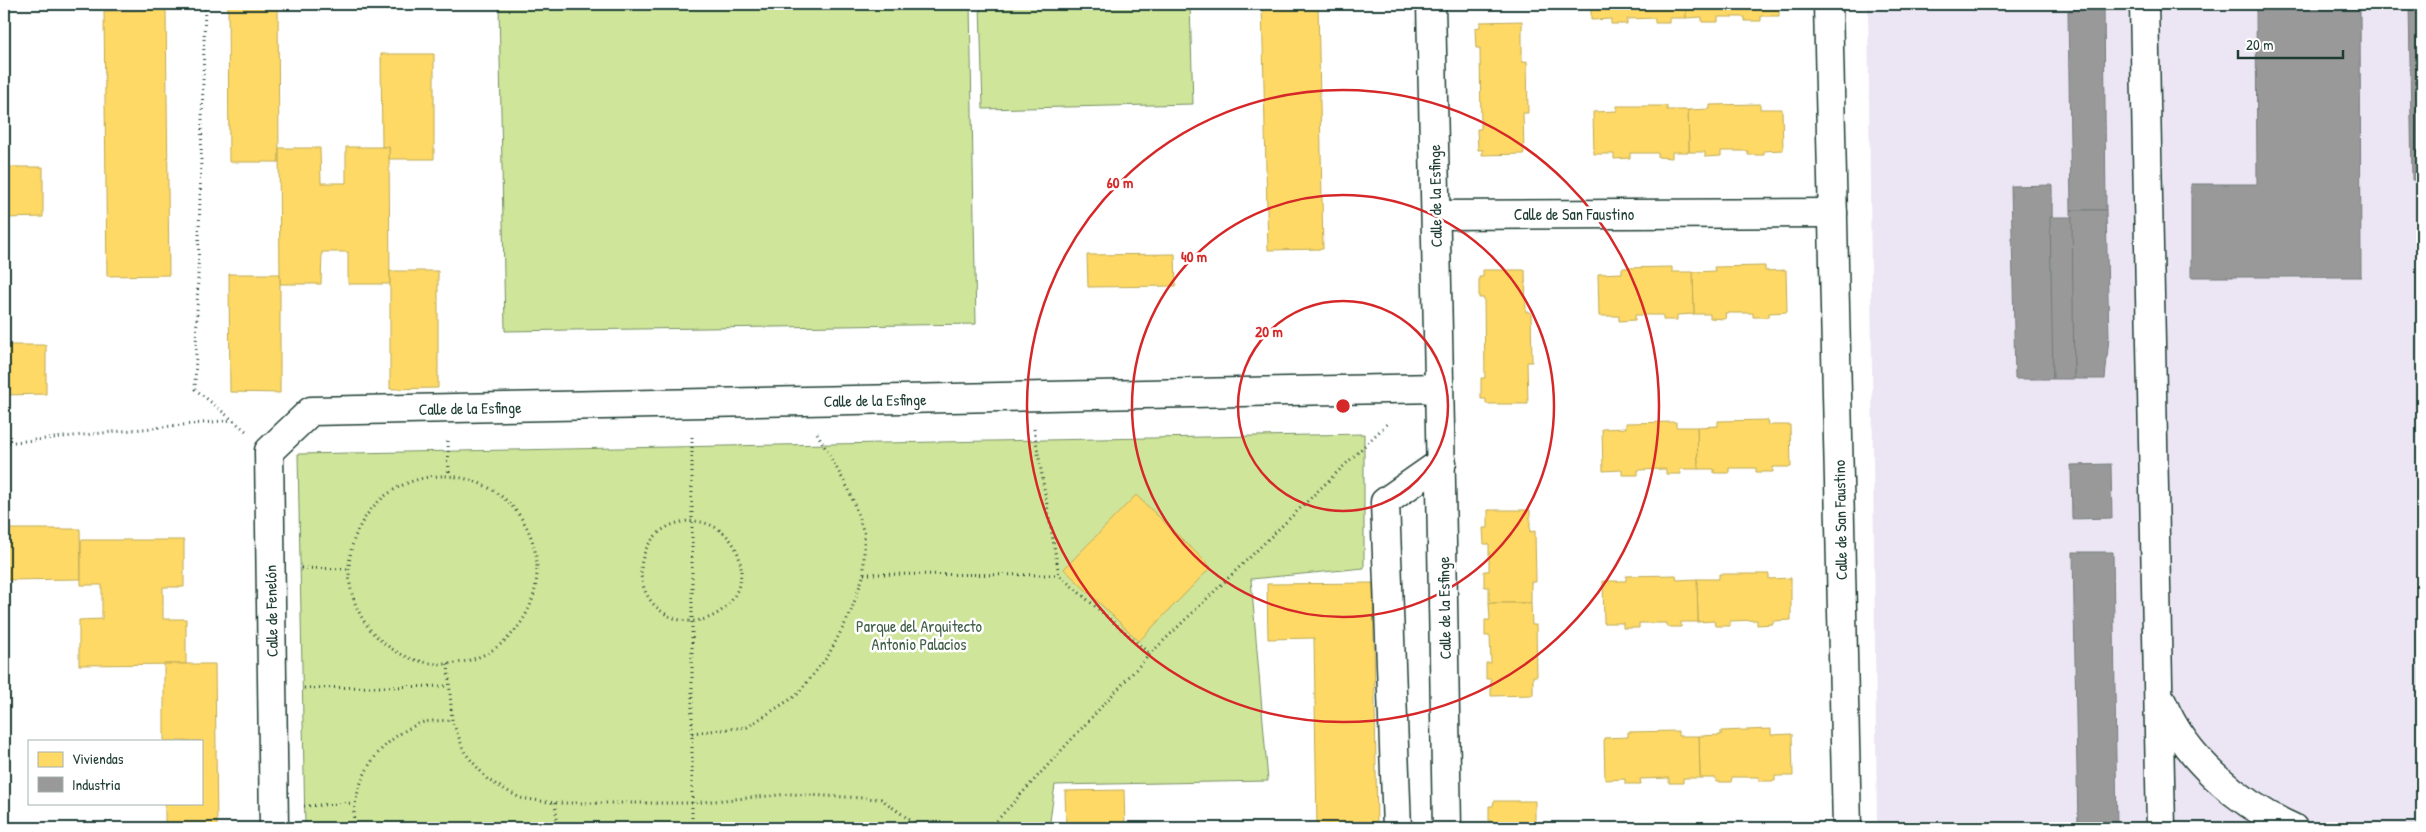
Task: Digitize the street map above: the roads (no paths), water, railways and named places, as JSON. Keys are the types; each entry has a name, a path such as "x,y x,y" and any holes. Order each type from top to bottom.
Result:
{"street":[{"name":"Calle de la Esfinge","path":"1431,4 1438,388 1442,462 1447,828"},
{"name":"Calle de San Faustino","path":"1828,4 1847,828"},
{"path":"2144,4 2161,828"},
{"name":"Calle de San Faustino","path":"1436,215 1833,212"},
{"name":"Calle de la Esfinge","path":"269,451 311,411 1438,388"},
{"name":"Calle de Fenelón","path":"269,451 274,828"},
{"path":"1397,828 1385,502 1442,462"},
{"path":"2157,692 2167,716 2181,740 2203,766 2231,789 2292,828"}],"park label":[{"name":"Parque del Arquitecto Antonio Palacios","path":"919,635"}]}
